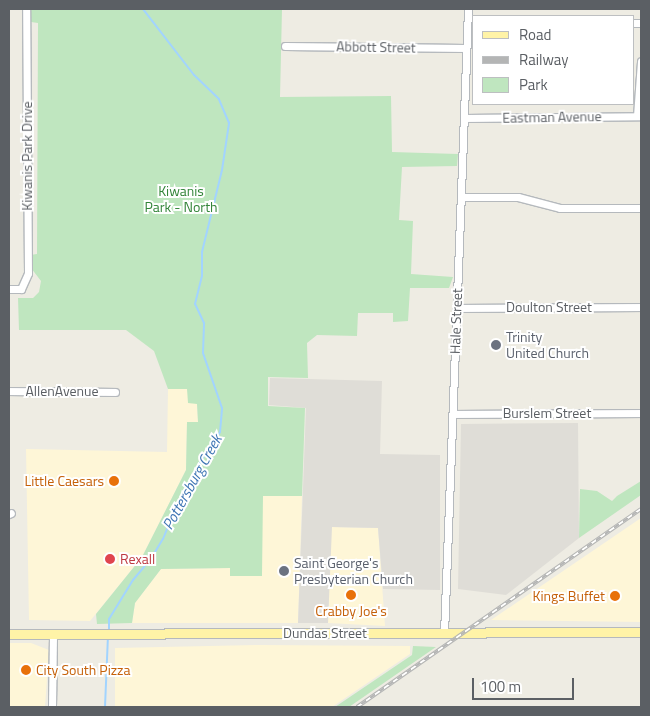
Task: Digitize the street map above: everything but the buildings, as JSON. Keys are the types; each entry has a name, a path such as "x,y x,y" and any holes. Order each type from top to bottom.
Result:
{"main road":[{"name":"Dundas Street","path":"9,634 641,632"}],"street":[{"name":"Kiwanis Park Drive","path":"9,289 21,289 28,273 26,9"},
{"name":"Hale Street","path":"444,634 466,48 470,23 468,9"},
{"name":"Abbott Street","path":"286,46 466,48"},
{"path":"639,116 641,61"},
{"name":"Eastman Avenue","path":"464,118 639,116"},
{"path":"461,197 518,196 560,208 641,208"},
{"name":"Doulton Street","path":"456,308 641,307"},
{"name":"AllenAvenue","path":"9,391 115,392"},
{"name":"Burslem Street","path":"453,414 641,413"},
{"path":"52,707 53,634"}],"shaded area":[{"path":"270,378 382,381 380,454 440,455 440,590 383,589 378,528 332,527 328,623 298,623 306,408 269,405"},
{"path":"168,389 187,389 197,403 198,422 187,422 186,470 142,557 90,621 29,620 26,449 167,452"},
{"path":"578,423 579,538 506,595 458,589 461,424"},
{"path":"263,496 302,496 298,623 132,623 135,603 161,569 231,568 230,576"},
{"path":"641,518 641,622 491,620"},
{"path":"331,527 378,528 385,626 328,623"},
{"path":"9,643 31,643 49,650 45,707 9,707"},
{"path":"260,645 410,646 410,654 332,707 115,707 115,648"}],"green space":[{"name":"Kiwanis Park - North","path":"31,9 282,9 280,97 391,96 392,152 458,154 457,166 402,167 399,220 413,221 411,274 453,277 449,288 410,288 408,321 393,322 393,313 358,313 357,336 317,335 307,343 308,378 268,377 268,406 305,408 302,496 263,496 262,576 230,576 230,568 161,569 135,603 132,623 97,624 96,614 142,557 186,470 187,422 198,422 197,404 188,403 187,389 168,389 154,351 126,330 19,330 18,298 33,298 39,292 41,281 31,268 30,255 37,254 38,23 31,22"},
{"path":"641,481 641,495 579,538 580,489 597,491 612,501"},
{"path":"413,646 436,647 349,707 335,707 412,655"}],"waterway":[{"name":"Pottersburg Creek","path":"109,631 109,619 133,580 152,557 163,539 177,505 206,452 220,432 222,408 203,353 204,323 195,304 202,276 202,252 222,170 229,123 219,99 194,75 143,9"},
{"name":"Pottersburg Creek","path":"105,707 108,636"}],"railway":[{"path":"357,707 641,509"}],"place":[{"name":"Trinity United Church","path":"496,345"},
{"name":"Little Caesars","path":"114,481"},
{"name":"Rexall","path":"110,559"},
{"name":"Saint George's Presbyterian Church","path":"284,571"},
{"name":"Crabby Joe's","path":"351,595"},
{"name":"Kings Buffet","path":"615,596"},
{"name":"City South Pizza","path":"26,670"}]}
